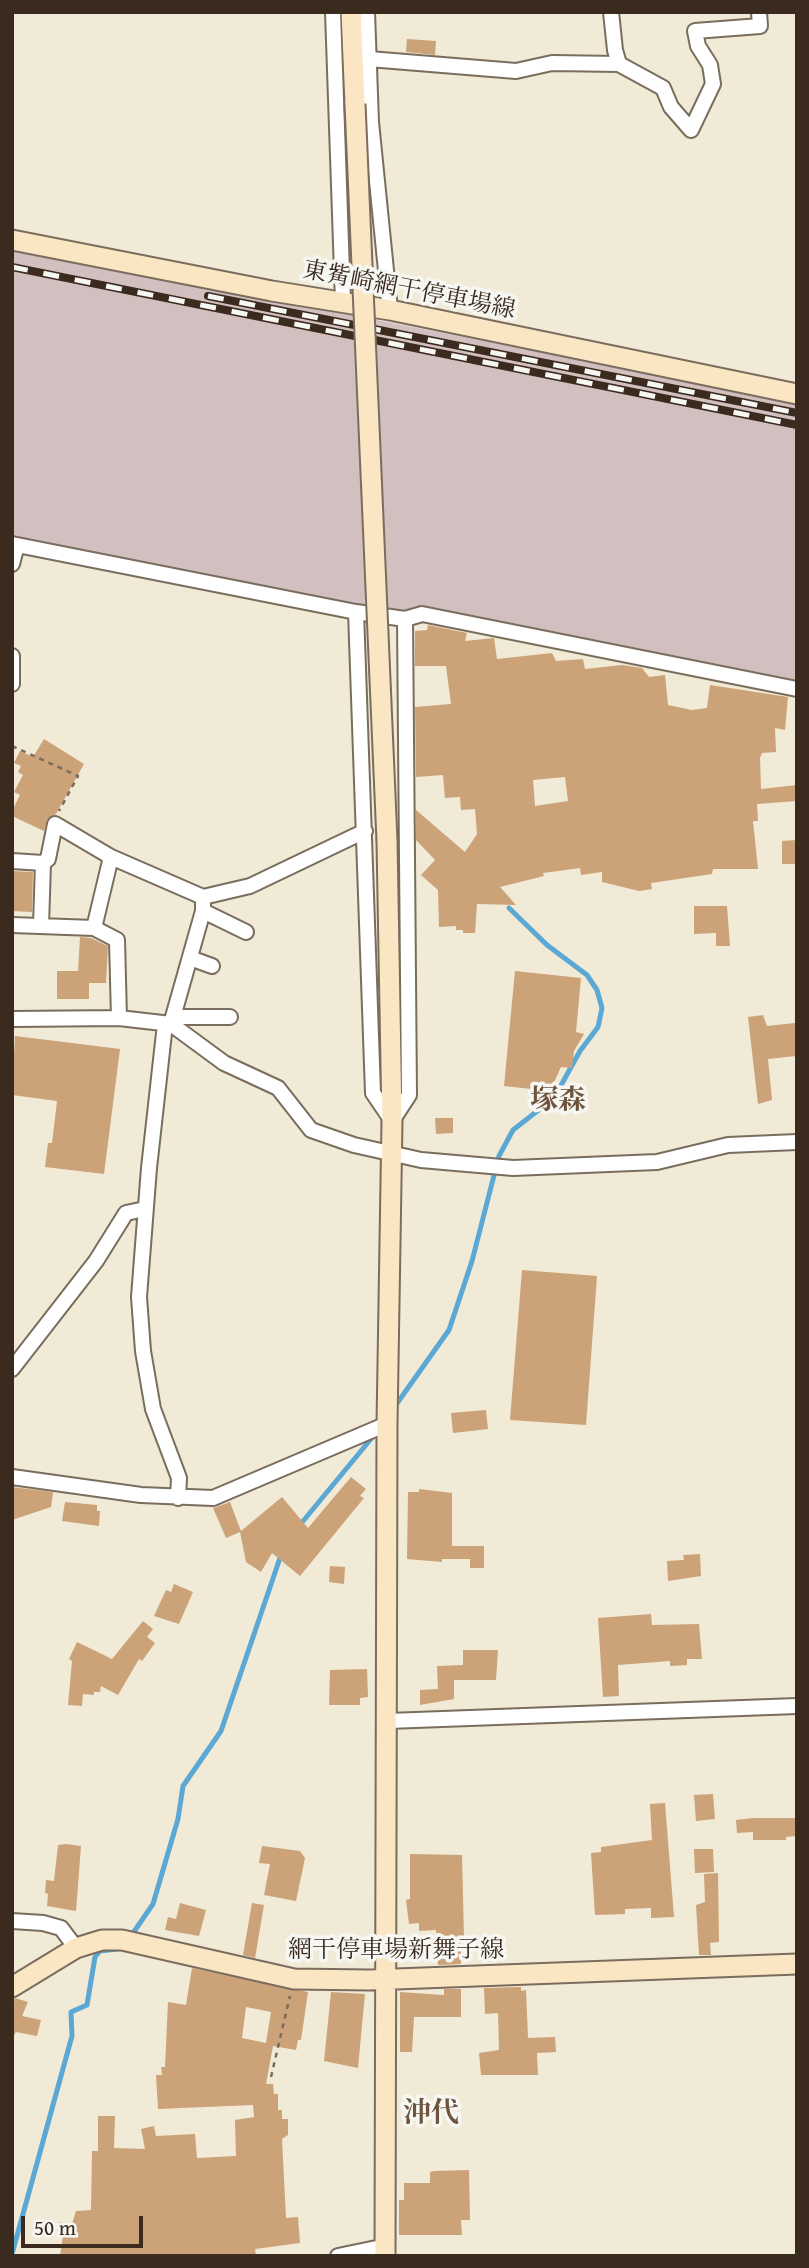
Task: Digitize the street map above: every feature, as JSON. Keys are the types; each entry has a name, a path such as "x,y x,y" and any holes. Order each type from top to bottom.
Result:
{"street":[{"path":"333,12 343,301"},
{"path":"338,2256 385,2251 387,1424 392,1121 387,841 351,12"},
{"path":"367,12 371,122 390,310"},
{"path":"611,12 615,50 620,64"},
{"path":"369,59 516,71 552,63 620,64 663,88 671,107 691,130 713,84 710,65 698,46 695,31 760,26 759,12"},
{"name":"東觜崎網干停車場線","path":"12,240 272,291 390,310 797,394"},
{"path":"12,564 15,544 356,612 405,619 422,614 797,689"},
{"path":"356,612 373,1093 392,1121"},
{"path":"392,1121 409,1095 405,619"},
{"path":"12,656 12,684"},
{"path":"12,861 43,863 48,859 55,824 111,857 203,904 246,932"},
{"path":"203,904 250,886 365,831"},
{"path":"94,928 111,857"},
{"path":"41,926 43,863"},
{"path":"178,1498 179,1478 153,1409 143,1351 139,1297 145,1209 170,1022 203,904"},
{"path":"12,925 94,928 117,940 119,1018"},
{"path":"190,958 212,966"},
{"path":"12,1019 119,1018 170,1022 230,1017"},
{"path":"170,1022 224,1063 278,1088 311,1130 390,1154 513,1168 657,1162 728,1145 797,1142"},
{"path":"12,1368 96,1261 127,1213 145,1209"},
{"path":"12,1476 178,1498 214,1498 387,1424"},
{"path":"388,1721 797,1706"},
{"path":"12,1921 43,1923 61,1928 76,1948"},
{"name":"網干停車場新舞子線","path":"12,1987 76,1948 102,1940 121,1940 293,1979 386,1979 797,1964"}],"path":[{"path":"12,746 78,776 55,824"},
{"path":"271,2077 293,1979"}],"shaded area":[{"path":"12,248 797,403 797,683 335,603 12,536"}],"building":[{"path":"407,39 436,41 435,55 406,52"},
{"path":"428,625 467,633 465,641 494,638 497,659 552,653 556,661 583,659 585,669 622,665 642,668 649,677 665,675 668,705 692,710 707,708 710,685 788,697 785,730 775,728 776,752 762,753 760,758 761,789 797,785 797,801 757,804 758,821 753,821 758,869 713,869 712,874 651,883 652,889 639,891 602,882 602,872 581,875 580,868 543,873 544,876 500,887 516,905 477,904 475,933 463,933 463,930 456,930 456,926 439,927 438,890 421,875 435,860 416,840 416,810 465,852 477,834 475,809 461,810 460,797 445,798 443,775 416,777 415,707 451,704 446,666 415,666 415,631 427,630","holes":["565,777 568,801 535,806 533,780"]},
{"path":"44,739 84,764 56,814 47,819 44,831 12,816 12,811 20,795 14,792 23,775 18,772 21,766 14,763 20,751 33,757"},
{"path":"797,840 797,864 782,864 782,841"},
{"path":"12,871 33,872 32,912 12,911"},
{"path":"694,906 727,906 730,946 716,946 716,933 694,934"},
{"path":"80,937 91,938 108,946 106,983 89,983 89,999 57,999 57,971 78,971"},
{"path":"515,971 581,978 576,1032 584,1034 574,1051 572,1068 561,1067 550,1091 504,1086"},
{"path":"763,1015 767,1026 795,1023 797,1050 796,1056 768,1059 772,1100 758,1104 748,1017"},
{"path":"15,1036 120,1049 104,1174 45,1167 48,1143 52,1143 57,1101 12,1095"},
{"path":"435,1118 453,1118 453,1133 436,1134"},
{"path":"522,1270 597,1276 586,1425 510,1420"},
{"path":"486,1410 488,1429 453,1433 451,1413"},
{"path":"351,1477 366,1489 360,1496 364,1498 300,1576 272,1553 261,1572 246,1562 240,1532 226,1538 213,1508 230,1502 241,1531 282,1497 308,1528"},
{"path":"12,1487 53,1492 51,1507 12,1520"},
{"path":"419,1489 452,1493 452,1546 484,1546 484,1568 470,1568 470,1559 442,1559 442,1562 407,1559 408,1492 419,1492"},
{"path":"65,1502 97,1505 97,1511 100,1511 99,1526 62,1521"},
{"path":"700,1554 701,1576 668,1581 667,1561 684,1560 683,1555"},
{"path":"330,1566 345,1567 344,1584 329,1582"},
{"path":"174,1584 193,1592 179,1624 154,1616 166,1590 171,1592"},
{"path":"651,1614 652,1625 699,1624 702,1659 687,1659 687,1665 670,1666 670,1661 618,1665 619,1696 603,1697 598,1618"},
{"path":"143,1621 153,1629 147,1637 155,1643 142,1661 139,1659 118,1695 101,1686 100,1692 94,1692 94,1695 83,1694 82,1706 68,1705 72,1661 69,1659 77,1642 112,1659"},
{"path":"463,1650 498,1650 496,1680 454,1680 454,1699 420,1705 420,1690 438,1689 437,1666 463,1665"},
{"path":"367,1669 368,1697 360,1698 360,1705 329,1705 330,1670"},
{"path":"713,1794 715,1819 696,1821 694,1795"},
{"path":"665,1803 674,1917 651,1918 651,1908 625,1909 625,1914 595,1915 591,1853 601,1852 601,1847 652,1840 650,1804"},
{"path":"797,1818 797,1836 786,1837 786,1840 753,1840 753,1832 737,1833 736,1820"},
{"path":"58,1845 81,1846 76,1911 47,1906 48,1894 45,1893 46,1880 54,1881"},
{"path":"262,1846 300,1851 305,1858 296,1901 264,1895 270,1864 259,1863"},
{"path":"694,1849 713,1849 714,1872 695,1873"},
{"path":"410,1854 462,1855 464,1939 461,1939 461,1964 438,1965 436,1930 419,1931 419,1923 409,1924 406,1900 410,1899"},
{"path":"718,1873 719,1942 710,1943 711,1955 699,1955 696,1905 705,1902 704,1874"},
{"path":"180,1903 206,1910 199,1936 165,1930 168,1917 176,1919"},
{"path":"252,1903 264,1905 255,1958 243,1955"},
{"path":"192,1968 308,1992 301,2040 298,2040 296,2050 273,2046 266,2084 273,2084 274,2094 278,2094 278,2110 282,2110 282,2119 288,2119 288,2135 282,2139 286,2218 298,2217 300,2243 255,2249 256,2256 60,2256 63,2235 58,2234 60,2222 72,2224 76,2211 91,2210 92,2151 98,2151 98,2116 115,2116 114,2148 145,2149 141,2129 154,2126 156,2136 195,2134 197,2158 236,2156 235,2120 254,2117 253,2105 158,2109 156,2075 162,2075 161,2067 165,2067 168,2002 186,2005","holes":["246,2007 271,2012 266,2043 242,2038"]},
{"path":"521,1987 521,1991 526,1990 528,2038 555,2037 556,2052 537,2053 538,2075 481,2075 479,2053 499,2050 498,2013 485,2014 484,1988"},
{"path":"444,1989 461,1989 461,2017 414,2017 412,2052 400,2052 400,1992 444,1995"},
{"path":"331,1992 365,1994 358,2068 324,2061"},
{"path":"15,1998 28,2002 22,2016 41,2020 37,2036 16,2032 12,2039 12,2006"},
{"path":"469,2170 470,2220 461,2220 462,2235 399,2235 399,2200 404,2200 404,2183 430,2183 430,2172 434,2171"}],"waterway":[{"path":"393,1409 449,1330 472,1261 499,1156 513,1130 554,1098 580,1051 598,1027 602,1008 597,990 587,975 547,945 509,908"},
{"path":"299,1526 375,1434"},
{"path":"131,1936 153,1904 178,1819 183,1786 221,1731 281,1555"},
{"path":"12,2254 72,2036 71,2012 87,2005 95,1957 100,1951 117,1949"}],"railway":[{"path":"12,267 797,425"},
{"path":"208,296 797,413"}],"district":[{"name":"塚森","path":"558,1102"},
{"name":"沖代","path":"431,2115"}]}
